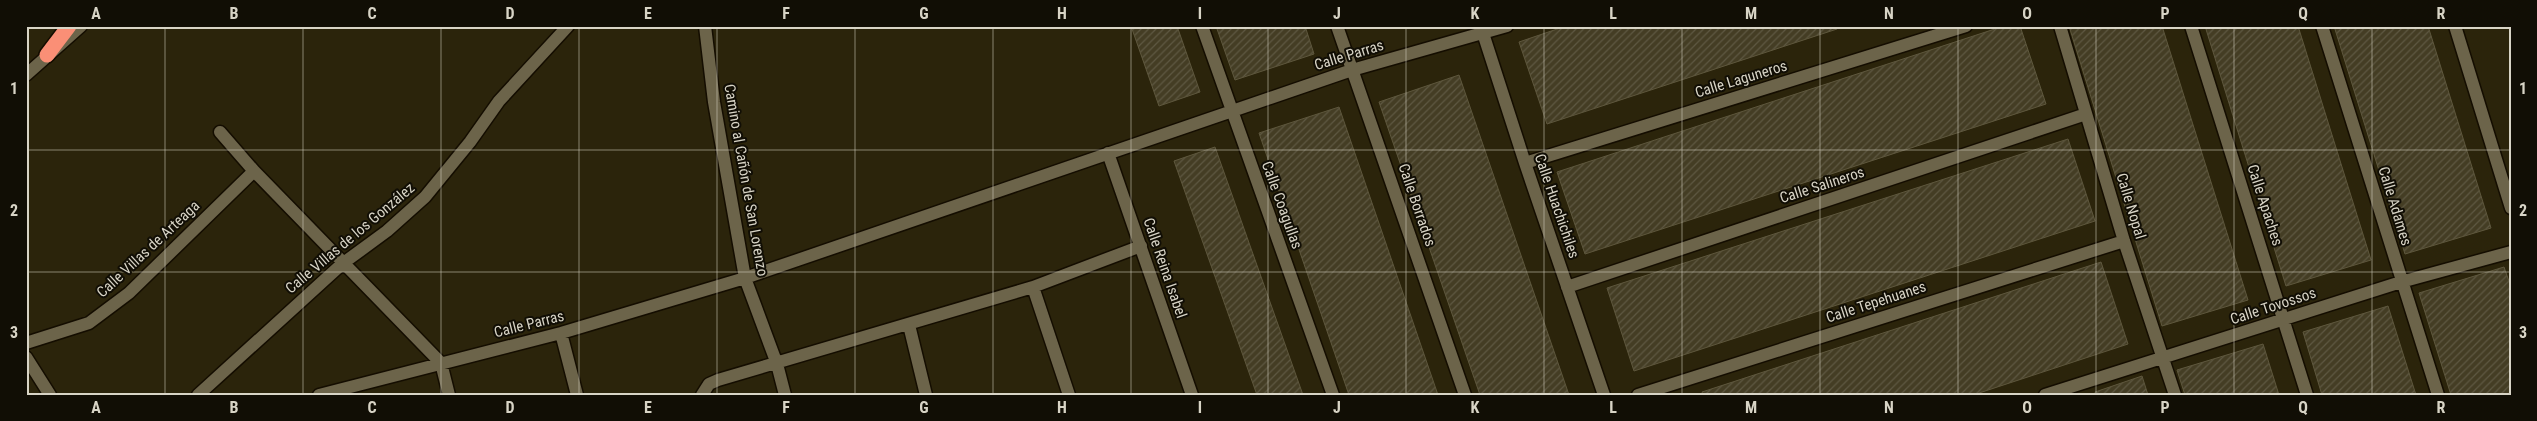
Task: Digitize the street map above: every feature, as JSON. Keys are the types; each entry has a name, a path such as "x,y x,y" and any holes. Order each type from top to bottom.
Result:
{"highway":[{"path":"47,55 69,26"}],"street":[{"path":"26,75 80,26"},
{"name":"Calle Villas de los González","path":"198,395 342,264 387,231 425,197 470,142 499,101 568,26"},
{"name":"Camino al Cañón de San Lorenzo","path":"705,26 714,102 746,278 777,364 785,395"},
{"name":"Calle Coagullas","path":"1202,26 1333,395"},
{"name":"Calle Borrados","path":"1337,26 1465,395"},
{"name":"Calle Parras","path":"320,395 561,333 746,278 1231,110 1352,70 1483,30 1507,26"},
{"name":"Calle Laguneros","path":"1525,163 1966,26"},
{"name":"Calle Nopal","path":"2060,26 2124,241 2175,395"},
{"name":"Calle Apaches","path":"2191,26 2307,395"},
{"name":"Calle Adames","path":"2322,26 2438,395"},
{"path":"2455,26 2511,208"},
{"name":"Calle Huachichiles","path":"1483,30 1525,163 1604,395"},
{"name":"Calle Salineros","path":"1567,287 2086,114"},
{"path":"220,132 254,171 342,264 441,363 449,395"},
{"name":"Calle Reina Isabel","path":"1108,153 1192,395"},
{"name":"Calle Villas de Arteaga","path":"26,342 89,323 107,310 129,293 254,171"},
{"name":"Calle Tepehuanes","path":"1638,395 2124,241"},
{"path":"702,395 710,384 718,380 1033,287 1141,246"},
{"name":"Calle Tovossos","path":"2045,395 2402,282 2511,252"},
{"path":"1033,287 1069,395"},
{"path":"909,325 926,395"},
{"path":"561,333 577,395"},
{"path":"26,357 50,395"}],"building":[{"path":"1131,26 1177,26 1200,92 1159,106"},
{"path":"1216,26 1305,26 1314,54 1235,80"},
{"path":"1566,26 1836,26 1837,29 1547,124 1519,42"},
{"path":"2004,26 2020,26 2046,104 1585,254 1557,172"},
{"path":"2069,26 2162,26 2248,300 2162,326"},
{"path":"2205,26 2298,26 2371,260 2286,286"},
{"path":"2334,26 2428,26 2491,228 2405,254"},
{"path":"1459,75 1569,395 1480,395 1379,102"},
{"path":"1339,107 1438,395 1349,395 1259,133"},
{"path":"2068,139 2095,221 1634,371 1607,288"},
{"path":"1215,147 1303,395 1257,395 1174,161"},
{"path":"2101,262 2128,344 1973,395 1703,395 1702,392"},
{"path":"2504,267 2511,287 2511,395 2451,395 2419,293"},
{"path":"2388,306 2416,395 2322,395 2303,332"},
{"path":"2263,344 2279,395 2185,395 2177,370"},
{"path":"2142,376 2148,395 2096,395 2095,392"}]}
